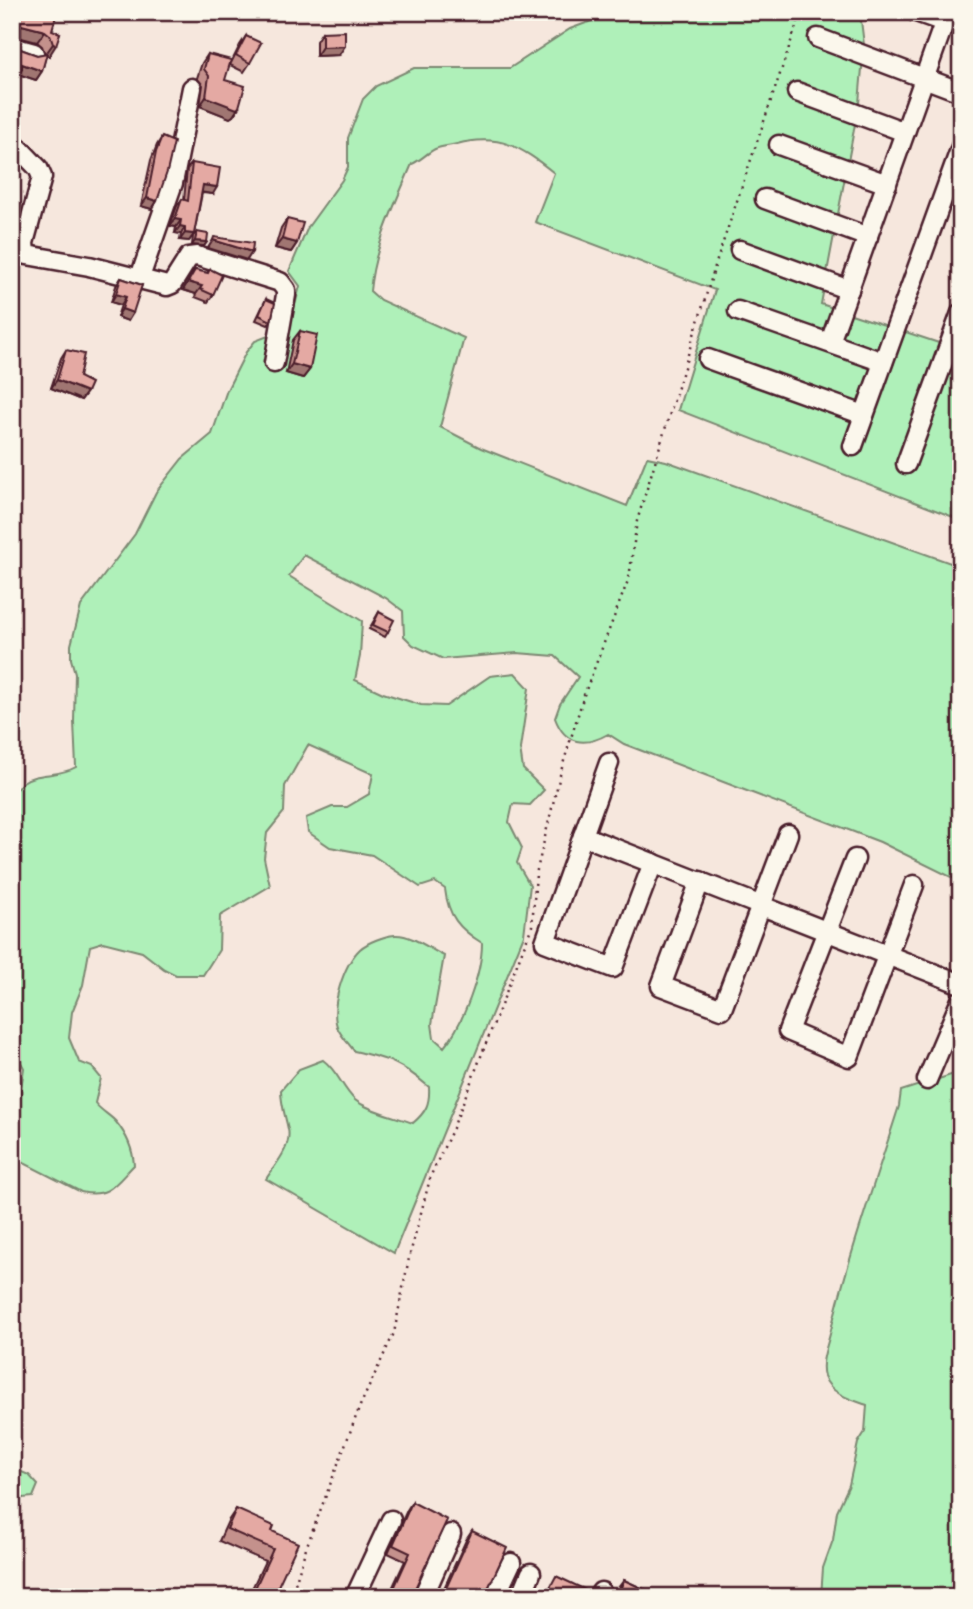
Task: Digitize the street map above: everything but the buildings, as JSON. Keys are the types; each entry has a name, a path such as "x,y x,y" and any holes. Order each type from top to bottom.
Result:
{"street":[{"path":"830,342 946,17 916,12"},
{"path":"818,38 961,92"},
{"path":"12,47 34,53"},
{"path":"139,281 173,183 192,88"},
{"path":"797,92 905,132"},
{"path":"12,141 37,167 41,177 24,243 25,252 31,257 89,266 160,286 172,284 186,260 192,256 280,282 286,295 274,363"},
{"path":"779,145 887,184"},
{"path":"853,446 961,147"},
{"path":"765,199 868,237"},
{"path":"740,250 849,290"},
{"path":"738,311 883,362"},
{"path":"906,464 961,313"},
{"path":"708,359 864,415"},
{"path":"609,763 545,942 613,968 653,863"},
{"path":"700,881 661,986 722,1009 788,834"},
{"path":"583,836 961,984"},
{"path":"855,859 788,1031 849,1057 914,885"},
{"path":"927,1080 961,1000"},
{"path":"355,1597 391,1520"},
{"path":"423,1597 451,1534"},
{"path":"495,1597 511,1563"},
{"path":"521,1597 531,1573"}],"path":[{"path":"291,1597 306,1548 360,1406 394,1332 409,1258 431,1175 453,1128 532,926 536,874 561,771 584,695 629,578 637,521 716,263 801,12"}],"green space":[{"path":"607,12 860,12 864,45 859,103 821,304 960,350 961,348 961,520 678,410 715,290 535,222 554,173 520,149 498,141 472,141 435,149 412,164 381,242 370,291 380,300 464,338 440,427 481,448 627,506 647,457 666,461 956,565 961,551 961,882 880,842 624,744 608,734 584,742 570,738 564,734 555,718 560,704 578,677 555,656 517,653 443,659 413,645 404,636 403,611 386,598 304,555 289,576 362,621 360,656 355,680 383,693 421,705 446,706 490,676 515,673 529,688 520,749 523,769 544,790 530,805 513,804 509,822 522,848 517,863 530,885 524,935 394,1253 266,1179 288,1142 281,1090 299,1069 323,1060 360,1104 413,1123 426,1107 429,1087 394,1063 354,1051 338,1029 335,1010 340,987 349,965 360,949 381,938 401,935 414,939 444,956 432,1024 434,1038 444,1047 464,1012 475,983 481,955 482,943 456,921 445,889 435,882 420,887 372,855 330,847 308,832 306,818 332,807 347,807 369,794 373,774 308,745 285,786 284,812 267,833 264,858 270,886 220,916 219,950 203,975 176,975 142,952 103,942 90,946 83,985 72,1012 69,1038 79,1062 92,1067 101,1078 95,1103 123,1132 131,1148 134,1165 111,1188 99,1193 81,1192 12,1157 12,1112 20,1096 24,1068 12,1046 12,796 28,779 76,767 75,673 71,645 81,606 135,534 156,492 182,459 212,434 227,390 246,352 255,341 289,328 300,286 289,271 308,227 342,180 348,167 348,138 363,99 376,86 414,68 510,68 570,29 605,16"},
{"path":"954,1074 961,1075 961,1597 821,1597 823,1568 833,1540 837,1511 849,1485 858,1443 865,1432 867,1405 842,1395 831,1387 824,1376 823,1360 853,1248 899,1106 901,1091"},
{"path":"12,1468 29,1475 38,1485 33,1497 12,1499"}]}
